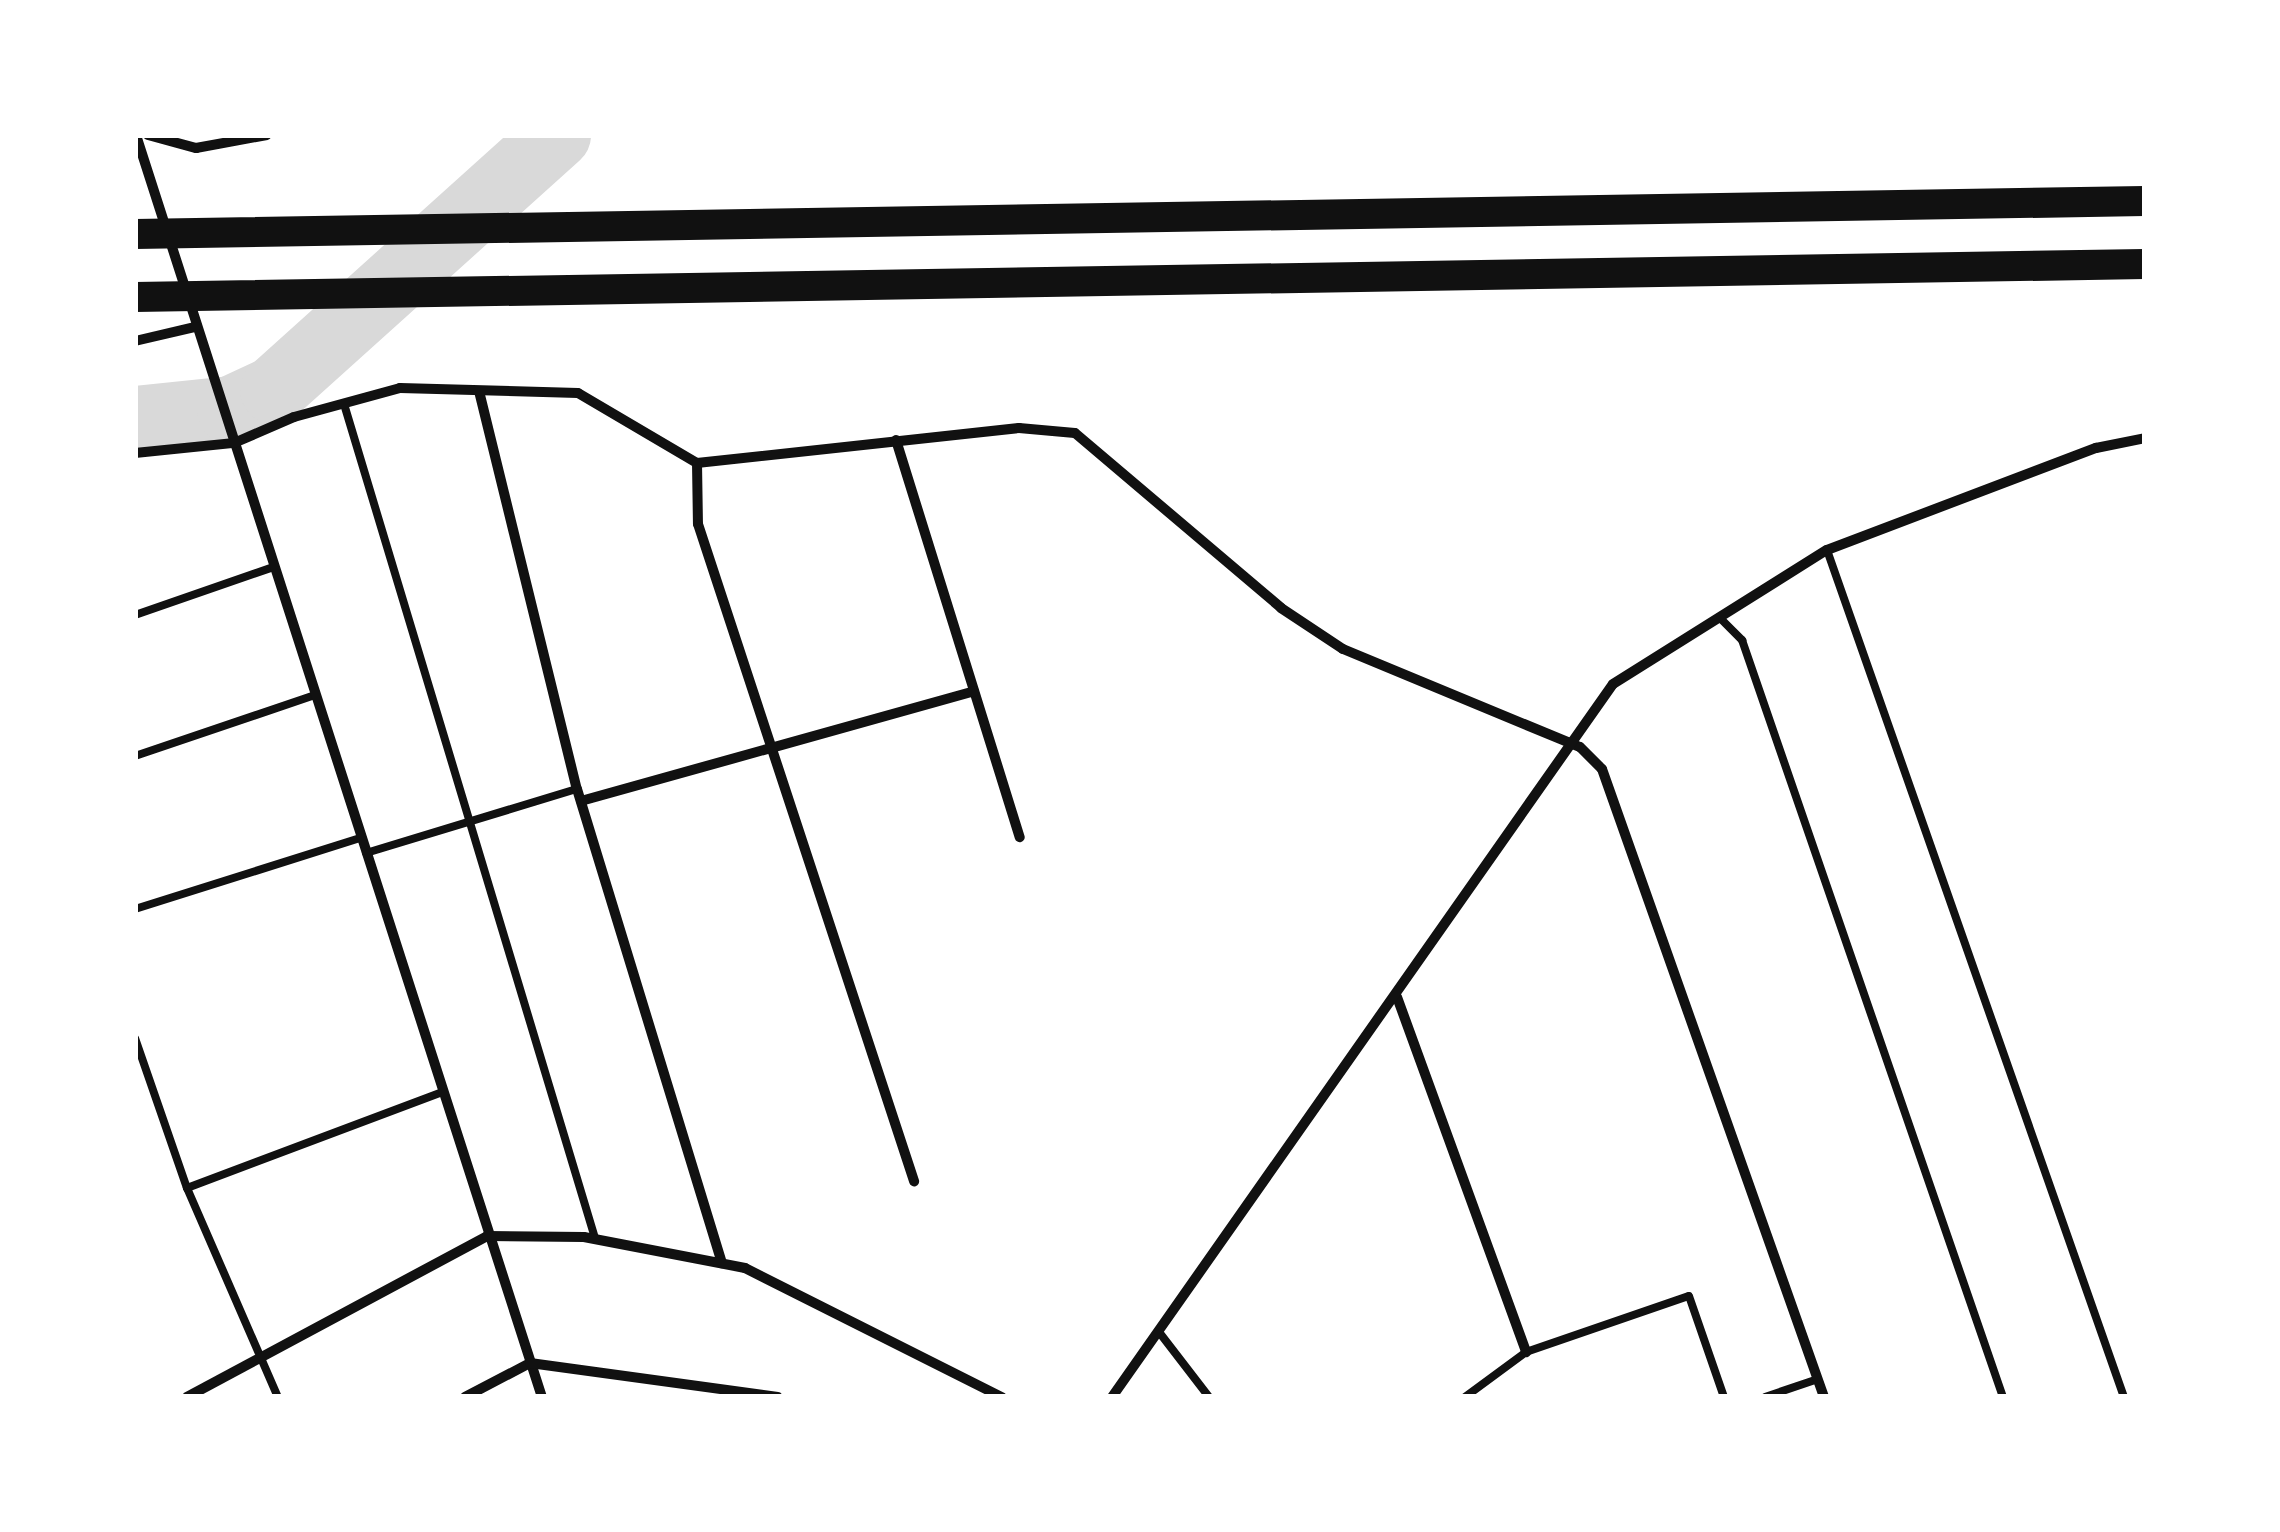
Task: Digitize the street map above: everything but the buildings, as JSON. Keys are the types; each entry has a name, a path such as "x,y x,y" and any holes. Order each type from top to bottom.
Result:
{"highway":[{"path":"135,234 2145,201"},
{"path":"135,297 2145,264"}],"street":[{"path":"136,135 440,1093 542,1397"},
{"path":"148,135 196,148 267,135"},
{"path":"135,341 196,328"},
{"path":"135,453 234,442 400,388 578,393 697,462 1019,428 1075,433 1280,608 1343,649 1572,744 1602,769 1824,1397"},
{"path":"479,391 579,795 722,1264"},
{"path":"1112,1397 1397,997 1613,684 1827,550 2096,448 2145,438"},
{"path":"896,440 1020,836"},
{"path":"697,462 698,524 914,1181"},
{"path":"579,795 772,748 974,691"},
{"path":"1397,997 1526,1352"},
{"path":"187,1397 487,1236 595,1238 745,1268 1002,1397"},
{"path":"465,1397 530,1364 778,1397"}],"lane":[{"path":"344,404 595,1238"},
{"path":"1827,550 2124,1397"},
{"path":"135,615 274,567"},
{"path":"1720,617 1742,640 1796,788 2003,1397"},
{"path":"135,756 315,696"},
{"path":"365,853 470,821 579,795"},
{"path":"135,910 360,838"},
{"path":"135,1038 186,1188 278,1397"},
{"path":"186,1188 440,1093"},
{"path":"1465,1397 1526,1352 1688,1296 1724,1397"},
{"path":"1160,1332 1209,1397"},
{"path":"1765,1397 1818,1379"}],"waterway":[{"path":"135,420 231,410 274,390 557,135"}]}
